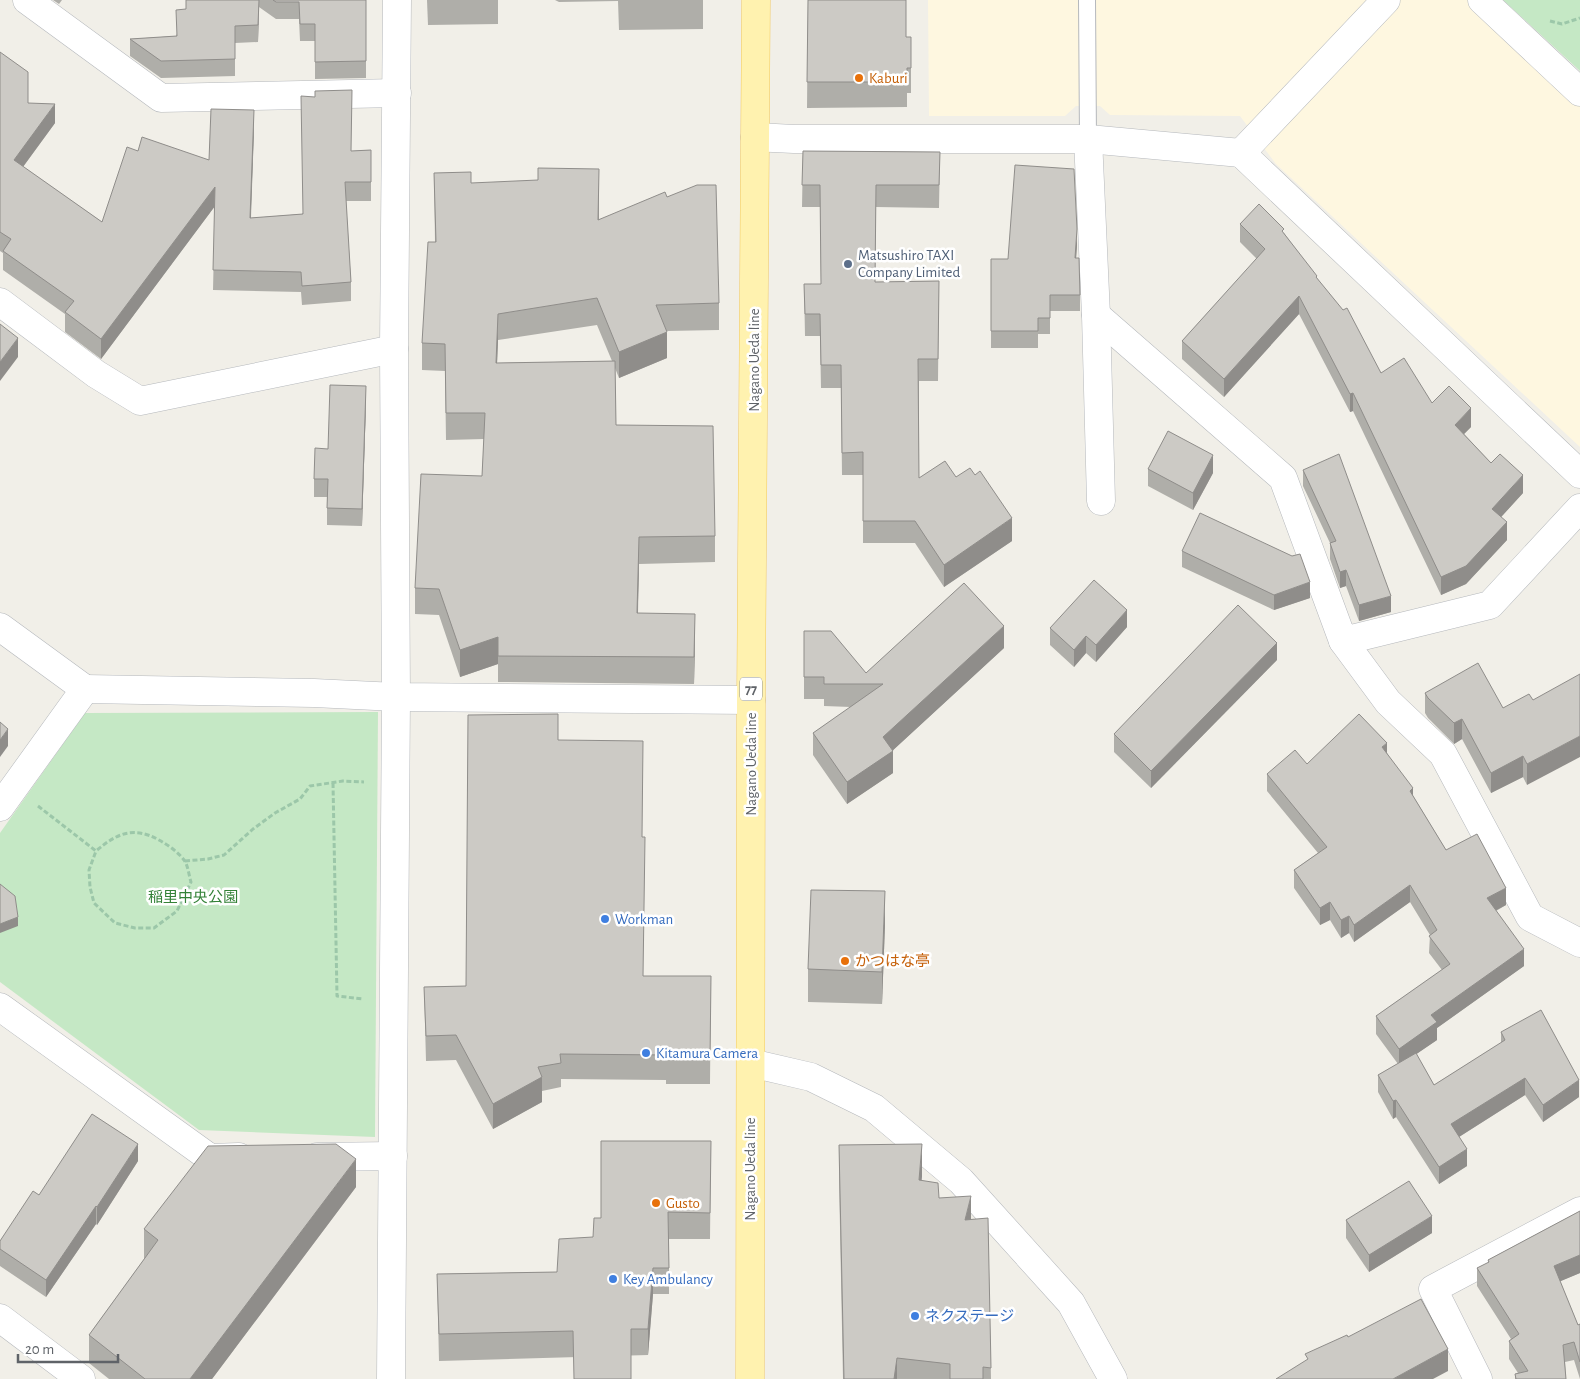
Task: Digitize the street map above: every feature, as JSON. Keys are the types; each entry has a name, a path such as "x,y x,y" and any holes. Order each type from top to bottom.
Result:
{"main road":[{"name":"Nagano Ueda line","path":"750,1379 751,700 756,0"}],"street":[{"path":"27,0 161,98 397,94"},
{"path":"391,1379 396,697 394,350 397,0"},
{"path":"1241,153 1386,0"},
{"path":"1482,0 1580,92"},
{"path":"756,137 794,139 1088,139 1241,153 1580,474"},
{"path":"1088,139 1096,315 1101,501"},
{"path":"0,302 96,374 140,401 394,350"},
{"path":"1096,315 1283,478 1343,641 1388,702 1444,754 1530,917 1580,943"},
{"path":"1343,641 1490,605 1580,508"},
{"path":"0,627 85,689 314,693 396,697 751,700"},
{"path":"7,797 85,689"},
{"path":"0,1007 210,1158 268,1157"},
{"path":"750,1063 811,1077 874,1108 961,1181 1071,1303 1113,1379"},
{"path":"297,1157 393,1156"},
{"path":"1478,1379 1432,1289 1580,1211"},
{"path":"0,1318 81,1379"}],"lane":[{"path":"1087,0 1088,139"}],"path":[{"path":"1562,24 1580,18"},
{"path":"185,861 208,859 224,855 253,829 275,813 300,799 310,786 343,781 395,784"},
{"path":"332,783 337,996 394,1003"},
{"path":"7,797 96,851"},
{"path":"128,832 148,834 167,845 185,861 191,882 177,911 154,928 135,928 115,923 94,903 90,887 89,870 96,851 110,839 128,832"}],"shaded area":[{"path":"928,0 1475,0 1580,98 1580,447 1276,164 1240,116 1110,115 1100,106 1076,106 1065,116 929,116"}],"green space":[{"path":"1503,0 1580,0 1580,71"},
{"name":"稲里中央公園","path":"378,712 375,1137 199,1130 0,982 0,833 85,713"}],"building":[{"path":"186,0 259,0 258,25 235,26 235,59 161,61 130,39 177,36 176,10 186,9"},
{"path":"273,0 366,0 366,61 315,62 315,24 300,24 299,2 276,2"},
{"name":"Kaburi","path":"808,0 906,0 906,37 911,37 911,68 907,68 907,82 807,82"},
{"path":"0,52 28,72 28,103 55,104 14,160 102,222 127,147 138,151 142,137 209,160 211,109 254,110 250,218 303,214 301,96 315,97 315,91 352,90 351,151 371,150 371,182 345,182 351,282 302,286 301,272 213,270 215,187 101,339 65,312 74,301 3,251 11,239 0,232"},
{"path":"803,151 940,152 939,185 876,185 875,282 939,281 938,359 918,359 919,478 945,461 956,477 970,468 975,475 980,471 1012,518 944,565 915,521 863,521 863,452 842,453 841,365 821,365 820,314 805,314 804,284 821,284 820,185 802,185"},
{"path":"1015,165 1074,169 1077,229 1075,258 1079,258 1080,295 1050,295 1050,318 1038,318 1038,331 991,331 991,259 1008,259"},
{"path":"538,168 599,169 598,220 665,192 667,197 697,185 716,185 719,303 656,305 667,332 619,352 597,298 498,314 496,363 615,361 616,425 713,426 715,536 639,537 637,613 695,614 694,657 498,656 498,637 460,650 439,589 415,588 421,474 482,476 485,413 446,413 445,344 422,343 428,242 436,242 434,173 471,172 471,183 538,180"},
{"path":"1259,204 1284,229 1282,231 1343,310 1347,308 1381,373 1404,358 1432,403 1449,386 1471,408 1455,425 1491,463 1500,454 1523,475 1492,509 1507,522 1466,566 1441,577 1353,393 1350,394 1299,296 1224,379 1182,341 1265,249 1240,224"},
{"path":"0,324 18,338 0,362"},
{"path":"330,385 366,386 362,509 327,508 328,479 314,479 315,448 328,449"},
{"path":"1168,431 1213,455 1193,493 1148,469"},
{"path":"1339,454 1391,596 1359,605 1346,570 1340,572 1330,543 1336,541 1303,470"},
{"path":"1200,513 1292,556 1300,554 1310,582 1274,595 1182,551"},
{"path":"1094,580 1127,610 1096,645 1086,636 1074,650 1050,628"},
{"path":"964,583 1004,626 883,737 893,751 847,782 813,733 883,684 824,684 824,677 804,677 804,631 831,631 866,673"},
{"path":"1238,605 1277,643 1151,771 1114,734"},
{"path":"1478,663 1503,708 1529,694 1533,700 1580,674 1580,736 1527,764 1523,756 1491,773 1462,719 1454,723 1425,693"},
{"path":"558,714 558,740 643,741 642,837 645,837 643,976 711,976 710,1059 666,1059 666,1055 560,1054 561,1063 538,1067 542,1077 493,1104 456,1035 426,1036 424,987 466,986 468,715"},
{"path":"1359,714 1387,743 1382,747 1413,788 1410,791 1446,850 1477,834 1506,888 1487,898 1524,949 1431,1015 1437,1022 1399,1049 1376,1016 1450,964 1429,936 1437,930 1410,885 1354,925 1349,916 1341,920 1330,902 1320,908 1294,870 1327,847 1267,774 1295,750 1307,764"},
{"path":"0,722 8,729 0,740"},
{"path":"0,884 15,896 18,917 0,924"},
{"path":"811,890 885,891 882,972 808,969"},
{"path":"1541,1010 1579,1080 1543,1105 1525,1078 1451,1124 1467,1149 1439,1167 1396,1100 1393,1101 1378,1075 1416,1053 1434,1085 1505,1040 1501,1032"},
{"path":"92,1114 138,1144 46,1280 0,1249 0,1241 33,1191 39,1195"},
{"path":"601,1141 711,1141 710,1213 668,1212 669,1268 653,1268 648,1329 631,1329 631,1379 574,1379 573,1331 439,1334 437,1274 557,1272 559,1239 593,1237 594,1218 601,1218"},
{"path":"336,1144 356,1159 190,1379 145,1379 89,1335 158,1240 144,1229 208,1146"},
{"name":"ネクステージ","path":"922,1144 919,1180 938,1183 939,1198 971,1196 965,1220 988,1218 991,1368 983,1367 983,1379 950,1379 950,1364 897,1358 894,1379 844,1379 839,1145"},
{"path":"1409,1181 1432,1216 1369,1255 1346,1220"},
{"path":"1580,1211 1580,1255 1554,1266 1578,1325 1580,1324 1580,1362 1574,1342 1563,1345 1566,1379 1516,1379 1515,1374 1528,1371 1509,1341 1519,1334 1477,1268 1489,1262 1488,1260"},
{"path":"1421,1299 1448,1349 1393,1379 1276,1379 1308,1359 1305,1354 1347,1335 1348,1337"}],"place":[{"name":"Kaburi","path":"859,78"},
{"name":"Matsushiro TAXI Company Limited","path":"848,264"},
{"name":"Workman","path":"605,919"},
{"name":"かつはな亭","path":"845,961"},
{"name":"Kitamura Camera","path":"646,1053"},
{"name":"Gusto","path":"656,1203"},
{"name":"Key Ambulancy","path":"613,1279"},
{"name":"ネクステージ","path":"915,1316"}]}
